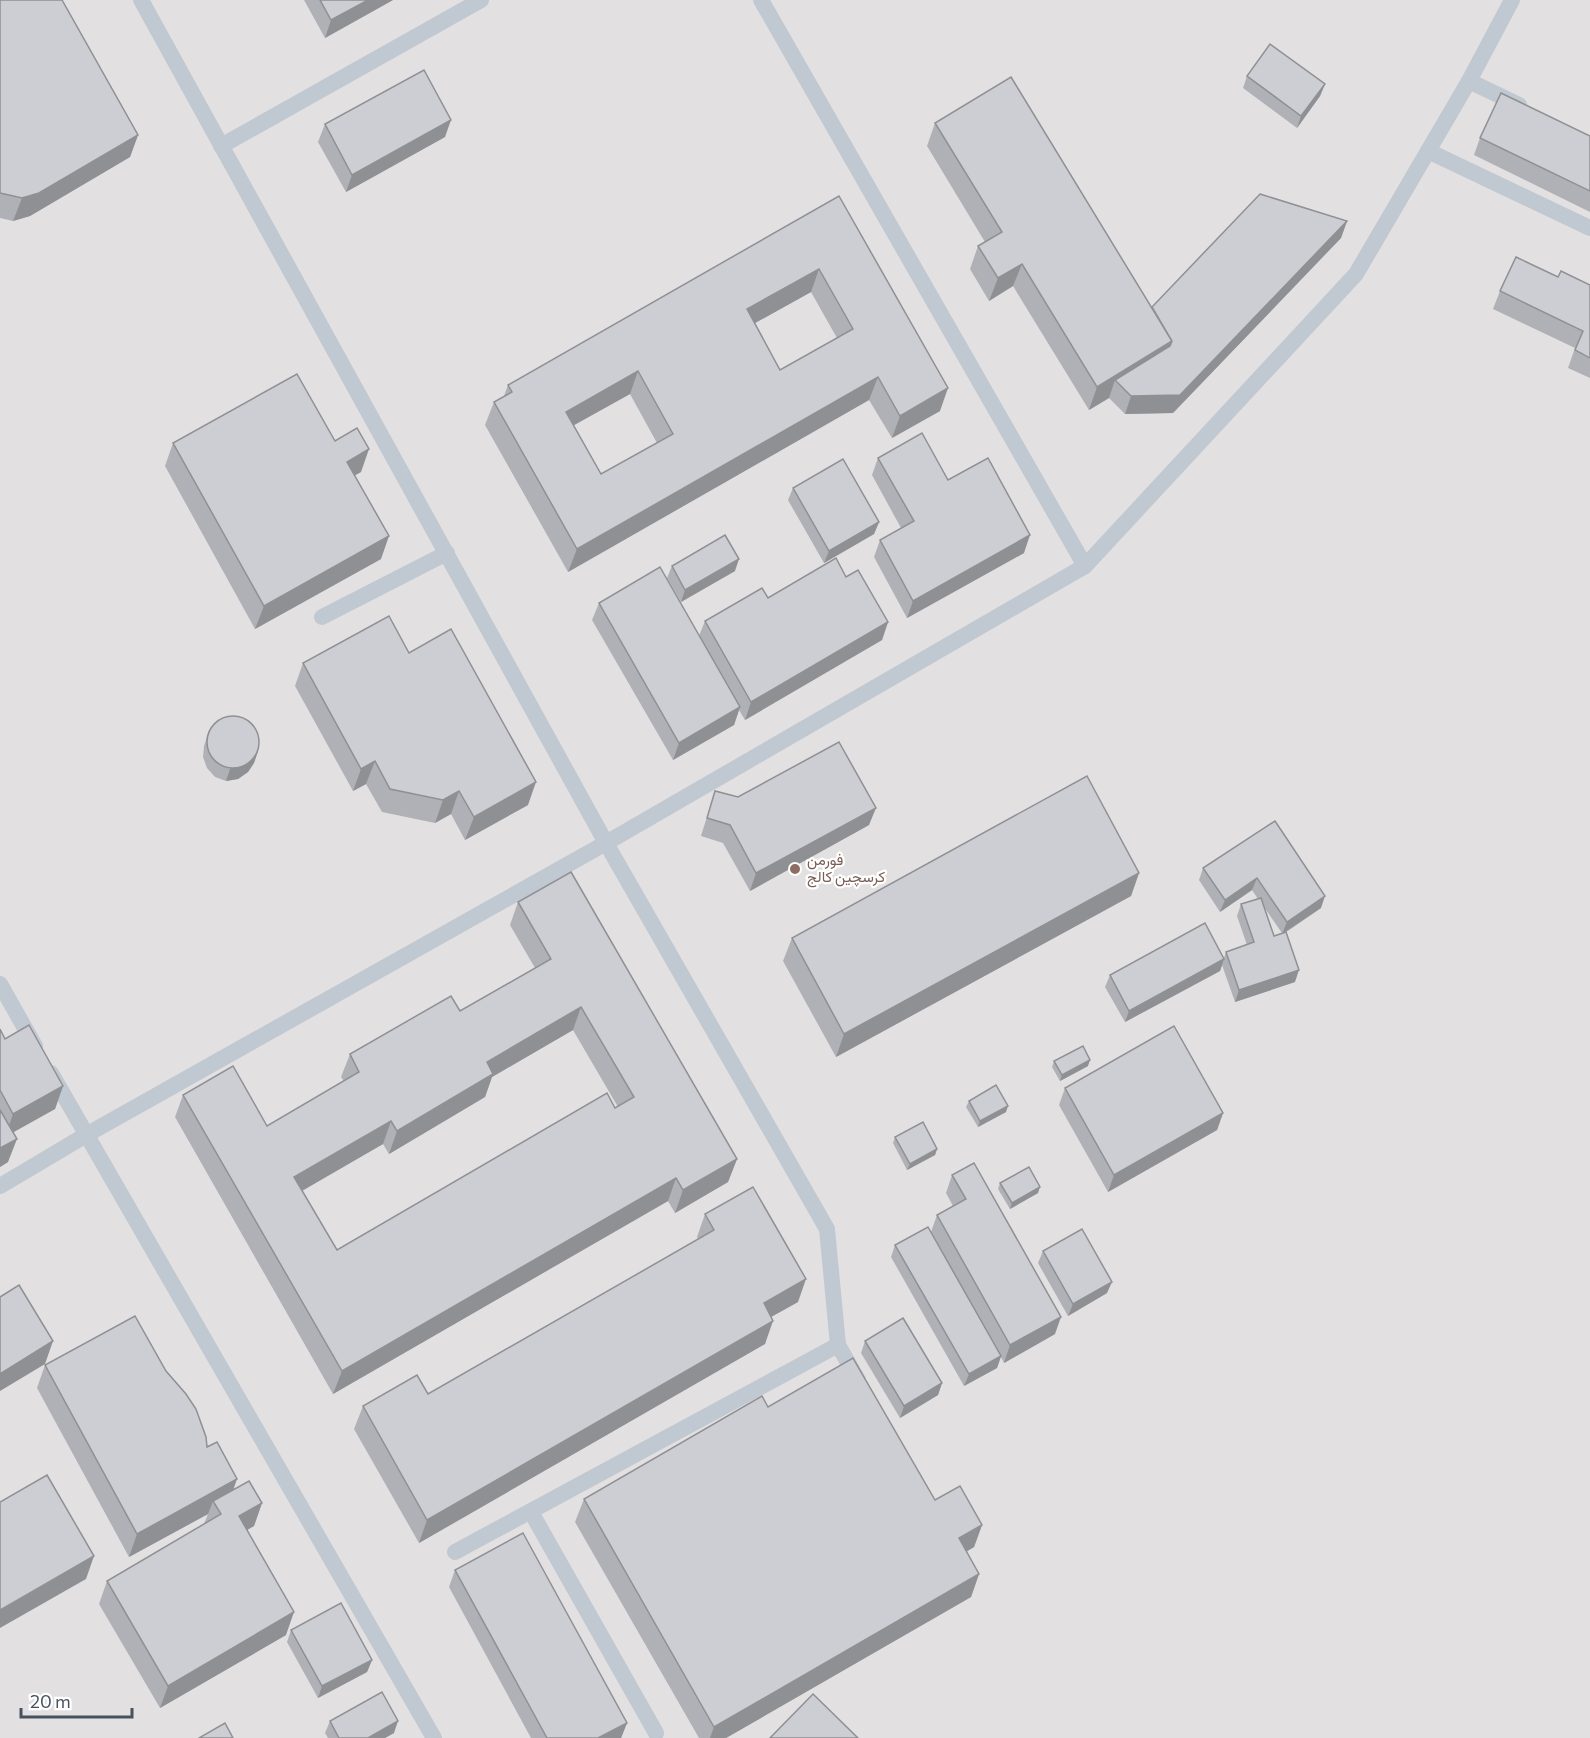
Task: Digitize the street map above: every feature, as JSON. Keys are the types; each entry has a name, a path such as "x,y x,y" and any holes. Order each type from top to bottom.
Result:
{"lane":[{"path":"141,0 606,843 827,1229 838,1345 868,1397"},
{"path":"221,146 481,0"},
{"path":"761,0 1085,566"},
{"path":"0,1186 86,1135 606,843 1085,566 1356,274 1469,81 1512,0"},
{"path":"1469,81 1529,110"},
{"path":"1428,151 1590,228"},
{"path":"322,617 447,553"},
{"path":"0,984 434,1738"},
{"path":"455,1552 838,1345"},
{"path":"531,1512 656,1733"}],"shaded area":[{"name":"فورمن کرسچین کالج","path":"0,0 1590,0 1590,1738 0,1738"}],"building":[{"path":"0,0 62,0 138,135 39,193 22,198 0,193"},
{"path":"320,0 368,0 331,20"},
{"path":"1270,44 1325,84 1301,116 1247,76"},
{"path":"424,70 451,120 352,175 325,124"},
{"path":"1011,77 1172,341 1097,387 1022,264 998,278 978,246 1002,232 935,123"},
{"path":"1501,93 1590,136 1590,191 1480,138"},
{"path":"1260,194 1347,221 1180,395 1131,396 1115,380 1170,346 1172,341 1152,307"},
{"path":"839,196 948,388 900,416 878,377 577,549 494,402 512,392 508,385","holes":["819,269 853,329 780,370 747,309","638,371 673,434 601,474 566,412"]},
{"path":"1516,257 1558,277 1561,271 1590,285 1590,358 1575,350 1583,331 1500,291"},
{"path":"297,374 335,441 357,428 369,449 347,462 389,536 264,606 173,443"},
{"path":"922,433 948,480 988,458 1030,535 913,601 880,540 914,521 878,458"},
{"path":"843,459 879,522 829,551 793,488"},
{"path":"725,535 739,559 685,590 672,566"},
{"path":"836,558 846,577 858,570 888,622 751,702 705,621 762,588 768,598"},
{"path":"660,567 740,707 679,743 599,603"},
{"path":"389,616 409,653 451,629 536,782 474,817 459,791 443,800 390,789 375,761 361,769 303,663"},
{"path":"228,716 238,716 247,720 255,728 259,742 255,756 247,764 238,768 228,768 219,764 211,756 207,747 207,737 211,728 219,720"},
{"path":"839,742 876,808 756,873 730,825 707,818 715,791 738,797"},
{"path":"1087,776 1139,873 844,1034 792,938"},
{"path":"1275,821 1325,896 1287,922 1257,878 1225,900 1203,868"},
{"path":"571,872 737,1159 683,1190 676,1178 342,1371 183,1095 233,1066 267,1126 359,1072 350,1054 451,996 460,1011 551,959 518,902","holes":["581,1007 634,1097 615,1108 607,1093 337,1250 294,1177 391,1121 397,1131 493,1074 487,1062"]},
{"path":"1261,898 1274,936 1286,932 1299,970 1239,990 1226,952 1254,942 1241,904"},
{"path":"1205,923 1224,959 1129,1011 1110,975"},
{"path":"29,1025 63,1086 13,1114 0,1090 0,1029 5,1039"},
{"path":"1174,1026 1223,1113 1114,1175 1065,1088"},
{"path":"1083,1046 1090,1060 1062,1075 1054,1061"},
{"path":"996,1085 1008,1106 980,1121 969,1101"},
{"path":"0,1110 17,1139 0,1148"},
{"path":"923,1122 937,1149 910,1164 895,1137"},
{"path":"974,1163 1061,1317 1010,1345 937,1215 966,1199 952,1175"},
{"path":"1029,1167 1040,1187 1012,1203 1000,1183"},
{"path":"753,1187 806,1279 764,1303 773,1321 427,1520 363,1406 417,1375 428,1394 714,1230 705,1214"},
{"path":"928,1227 1001,1356 969,1374 895,1245"},
{"path":"1082,1229 1112,1282 1073,1304 1043,1251"},
{"path":"19,1285 53,1341 0,1374 0,1297"},
{"path":"135,1316 166,1371 196,1409 206,1437 207,1447 217,1442 237,1479 137,1534 45,1365"},
{"path":"903,1318 942,1383 904,1406 865,1341"},
{"path":"853,1358 935,1500 960,1486 982,1525 959,1538 979,1574 714,1727 584,1499 762,1396 768,1407"},
{"path":"47,1475 94,1556 0,1610 0,1502"},
{"path":"249,1481 262,1503 239,1516 294,1612 168,1686 107,1581 221,1514 213,1501"},
{"path":"523,1533 627,1723 598,1738 547,1738 455,1570"},
{"path":"341,1603 372,1660 322,1686 291,1630"},
{"path":"382,1692 398,1721 368,1738 339,1738 330,1721"},
{"path":"813,1694 858,1738 770,1738"},
{"path":"225,1723 233,1738 199,1738"}],"place":[{"name":"فورمن کرسچین کالج","path":"795,869"}]}
